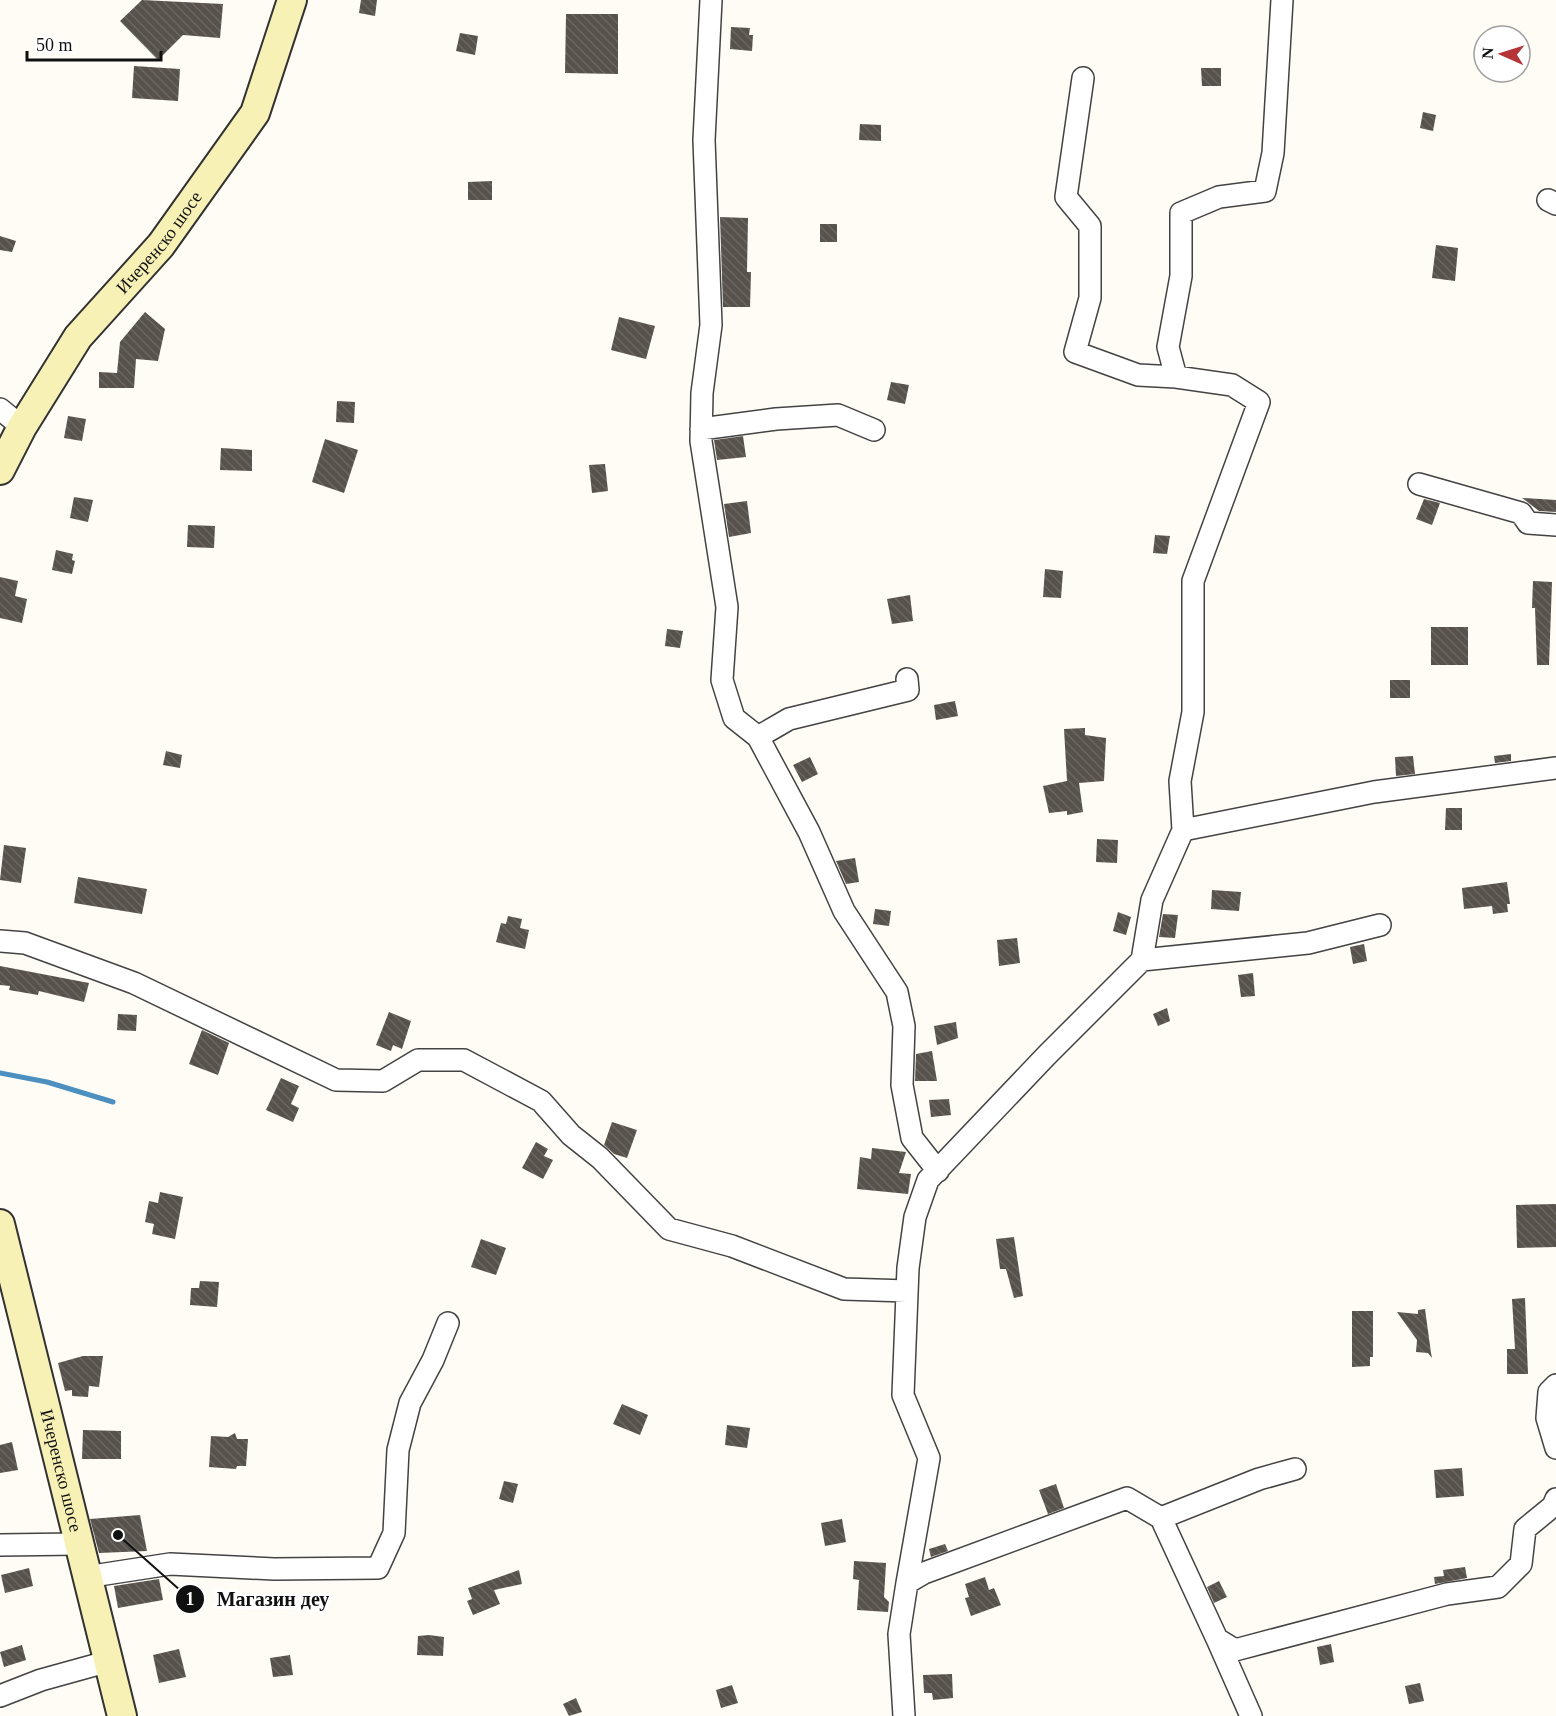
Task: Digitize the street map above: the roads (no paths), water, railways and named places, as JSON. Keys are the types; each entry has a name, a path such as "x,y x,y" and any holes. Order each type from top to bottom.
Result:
{"street":[{"name":"Ичеренско шосе","path":"0,470 22,427 78,337 160,245 255,113 292,0"},
{"path":"711,0 704,140 711,325 702,393 701,429 728,608 722,680 734,718 758,737 809,832 844,911 897,992 904,1026 902,1085 912,1138 938,1171"},
{"path":"1176,377 1168,347 1181,276 1181,213 1219,197 1265,191 1273,153 1282,0"},
{"path":"904,1716 899,1634 929,1458 903,1395 907,1291 915,1217 928,1180 1047,1055 1142,960 1152,900 1183,830 1180,781 1194,712 1193,581 1259,402 1232,386 1176,377 1138,375 1075,352 1090,298 1089,226 1066,197 1083,78"},
{"path":"0,409 22,427"},
{"path":"701,429 776,419 838,415 874,430"},
{"path":"1419,484 1521,513 1528,523 1556,525"},
{"path":"758,737 789,719 908,690 907,679"},
{"path":"1183,830 1374,792 1556,768"},
{"path":"1142,960 1308,943 1380,925"},
{"path":"0,941 25,943 134,983 336,1080 383,1081 418,1060 464,1060 541,1101 571,1135 600,1158 669,1229 732,1246 844,1289 907,1291"},
{"name":"Ичеренско шосе","path":"0,1224 106,1662 122,1716"},
{"path":"86,1576 170,1564 274,1569 378,1568 394,1533 398,1450 410,1403 433,1360 448,1323"},
{"path":"1556,1385 1549,1392 1547,1418 1556,1448"},
{"path":"1161,1518 1259,1479 1295,1469"},
{"path":"907,1583 924,1573 1127,1498 1161,1518 1251,1716"},
{"path":"1217,1639 1235,1650 1447,1594 1498,1587 1521,1564 1525,1529 1553,1506 1556,1499"},
{"path":"0,1545 78,1544"},
{"path":"0,1696 41,1680 106,1662"}],"waterway":[{"path":"0,1073 47,1082 113,1102"}],"place":[{"name":"Магазин деу","path":"118,1535"}]}
